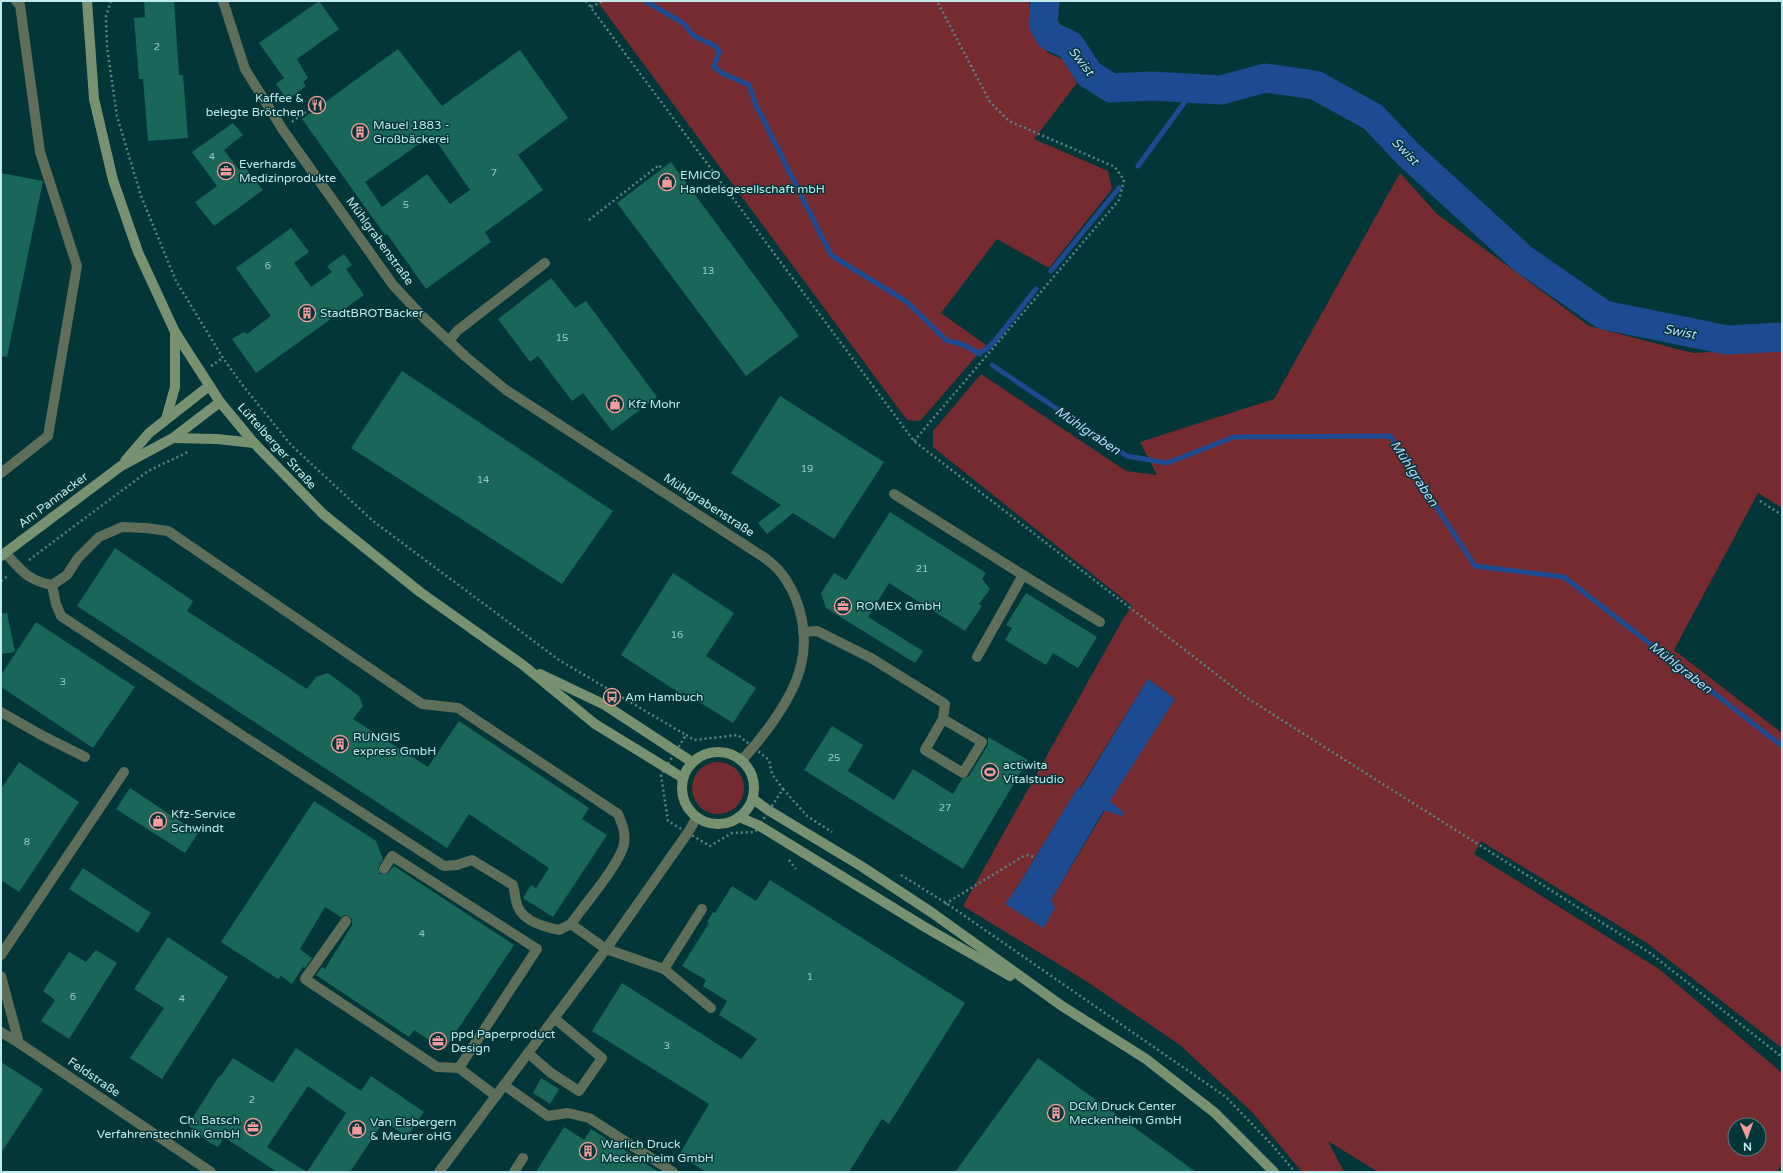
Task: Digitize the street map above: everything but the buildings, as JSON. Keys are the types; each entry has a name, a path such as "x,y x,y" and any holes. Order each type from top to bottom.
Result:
{"main road":[{"name":"Lüftelberger Straße","path":"87,1 94,99 113,180 138,252 176,332 220,402 254,443 323,514 420,592 523,666 595,724 683,778"},
{"path":"166,419 174,387 176,332"},
{"name":"Am Pannacker","path":"121,466 149,433 209,386"},
{"name":"Am Pannacker","path":"3,554 121,466 173,438 220,402"},
{"path":"173,438 217,439 254,443"},
{"name":"Lüftelberger Straße","path":"523,666 605,706 692,762"},
{"path":"722,751 733,754 742,760 749,768 755,789 753,799 747,809 739,817 729,822 718,824 707,822 697,817 689,809 684,800 682,789 683,778 692,762 711,752 722,751"},
{"path":"753,799 768,810 861,866 930,912 1062,1006 1146,1060 1209,1108 1274,1172"},
{"path":"739,817 758,825 923,926 1062,1006"}],"street":[{"path":"1,473 48,436 77,266 40,152 20,5 16,1"},
{"name":"Mühlgrabenstraße","path":"223,1 245,69 283,130 394,285 422,316 466,358 506,390 765,558 786,580 800,608 803,632 801,665 793,686 782,707 754,747 742,760"},
{"path":"449,341 457,331 545,264"},
{"path":"894,494 1100,622"},
{"path":"3,554 26,575 37,582 52,585 67,575 78,558 99,537 122,527 168,531 422,704 458,708 618,814 625,829 624,843 620,857 571,924 559,930 543,927 524,915 518,907 514,885 472,860 458,865 444,866 61,616 56,604 52,585"},
{"path":"977,657 1023,575"},
{"path":"803,632 817,631 871,658 945,704 943,719 924,750 963,773 982,742 943,719"},
{"path":"1,712 43,736 85,757"},
{"path":"1,955 124,772"},
{"path":"440,1171 606,949 687,834 697,817"},
{"path":"384,869 392,856 537,949 459,1068"},
{"path":"664,969 702,909"},
{"path":"346,921 305,979 437,1067 459,1068 496,1096"},
{"path":"571,924 606,949 664,969 711,1008"},
{"path":"1,976 19,1042"},
{"path":"528,1053 551,1073 579,1091 602,1058 554,1018"},
{"name":"Feldstraße","path":"1,1032 19,1042 211,1172"},
{"path":"504,1085 548,1116 568,1113 589,1118 673,1172"},
{"path":"514,1172 523,1158"}],"path":[{"path":"111,1 106,16 108,47 117,116 141,196 176,281 223,358 244,388 291,445 373,521 559,660 694,740 738,735 769,760 772,774 807,816 834,833"},
{"path":"586,1 914,441 1247,698 1650,953 1782,1057"},
{"path":"591,7 603,1"},
{"path":"914,441 1119,200 1124,180 1115,167 1009,121 990,102 937,1"},
{"path":"293,122 310,109"},
{"path":"589,220 659,165 662,169"},
{"path":"1760,501 1782,515"},
{"path":"686,735 661,775 668,822 687,834 710,846 732,833 755,832 758,825 783,789"},
{"path":"930,912 1022,857 1028,855 1034,857"},
{"path":"900,874 946,903 1226,1097 1273,1146 1295,1172"},
{"path":"1338,1172 1350,1172"}],"shaded area":[{"path":"597,1 1029,1 1033,32 1048,53 1064,60 1077,83 1034,139 1108,171 1112,189 1049,268 997,239 941,313 986,345 920,421 907,420"},
{"path":"1400,173 1437,214 1589,326 1693,353 1782,348 1782,508 1758,493 1674,650 1782,733 1782,1048 1647,943 1481,841 1474,854 1659,969 1782,1073 1782,1164 1777,1172 1378,1172 1328,1141 1344,1172 1302,1172 1253,1113 1180,1045 1086,981 963,906 1123,619 1132,606 933,447 933,431 981,374 1126,471 1157,475 1140,442 1274,399","holes":["1148,679 1175,699 1109,801 1123,813 1121,816 1105,810 1051,900 1013,891 1018,886 1078,787 1080,788"]},
{"path":"718,762 728,764 736,770 742,778 744,788 742,798 736,806 728,812 718,814 708,812 700,806 694,798 692,788 694,778 700,770 708,764"}],"water":[{"path":"1148,679 1175,699 1110,801 1124,813 1121,816 1104,810 1051,900 1055,908 1043,928 1005,904 1018,886 1078,787 1081,788"}],"waterway":[{"name":"Mühlgraben","path":"645,1 683,23 694,36 715,46 719,52 714,67 722,73 749,85 756,105 831,255 907,302 946,340 964,345 980,354"},
{"name":"Swist","path":"1045,1 1043,24 1050,36 1070,45 1089,74 1111,88 1151,86 1221,90 1265,78 1315,85 1373,117 1409,155 1523,259 1604,315 1727,340 1782,337"},
{"path":"1138,166 1195,88"},
{"path":"1051,271 1119,188"},
{"path":"977,353 985,350 993,343 1036,289"},
{"name":"Mühlgraben","path":"992,365 1127,456 1167,463 1234,437 1390,436 1475,566 1564,577 1782,746"}],"place":[{"name":"Kaffee & belegte Brötchen","path":"317,105"},
{"name":"Mauel 1883 - Großbäckerei","path":"360,132"},
{"name":"Everhards Medizinprodukte","path":"226,171"},
{"name":"EMICO Handelsgesellschaft mbH","path":"667,182"},
{"name":"StadtBROTBäcker","path":"307,313"},
{"name":"Kfz Mohr","path":"615,404"},
{"name":"ROMEX GmbH","path":"843,606"},
{"name":"Am Hambuch","path":"612,697"},
{"name":"RUNGIS express GmbH","path":"340,744"},
{"name":"actiwita Vitalstudio","path":"990,772"},
{"name":"Kfz-Service Schwindt","path":"158,821"},
{"name":"ppd Paperproduct Design","path":"438,1041"},
{"name":"DCM Druck Center Meckenheim GmbH","path":"1056,1113"},
{"name":"Ch. Batsch Verfahrenstechnik GmbH","path":"253,1127"},
{"name":"Van Elsbergern & Meurer oHG","path":"357,1129"},
{"name":"Warlich Druck Meckenheim GmbH","path":"588,1151"}]}
